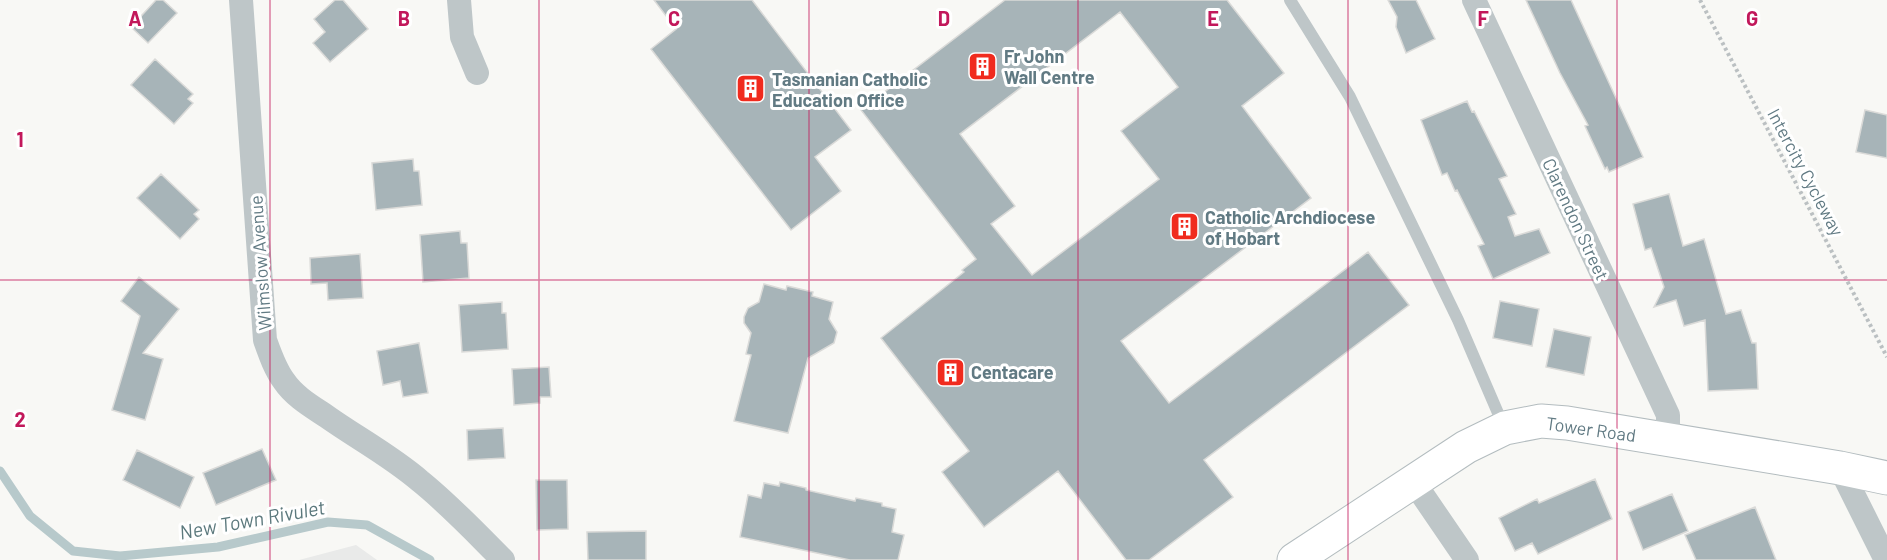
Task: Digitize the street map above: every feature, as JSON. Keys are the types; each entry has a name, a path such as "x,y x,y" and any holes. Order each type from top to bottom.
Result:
{"street":[{"name":"Wilmslow Avenue","path":"241,0 265,340 273,361 284,382 302,399 362,441 386,454 422,482 460,516 503,560"},
{"path":"459,0 462,37 477,73"},
{"name":"Clarendon Street","path":"1474,0 1668,415 1668,440"},
{"name":"Tower Road","path":"1294,560 1466,447 1505,428 1540,421 1567,423 1864,473"},
{"path":"1864,473 1886,560"},
{"path":"1413,481 1467,560"}],"lane":[{"path":"1290,0 1350,97 1458,320 1505,428"}],"path":[{"name":"Intercity Cycleway","path":"1700,0 1887,357"}],"shaded area":[{"path":"356,545 377,560 299,560"}],"building":[{"path":"156,0 163,0 177,13 148,43 131,27"},
{"path":"335,0 343,0 368,29 330,62 313,43 325,32 314,19"},
{"name":"Tasmanian Catholic Education Office","path":"654,0 752,0 851,130 815,157 841,191 791,230 651,49 676,29"},
{"path":"1005,0 1227,0 1284,73 1242,106 1311,198 1121,341 1169,403 1368,252 1409,305 1204,460 1233,497 1149,560 1126,560 1058,471 984,527 942,472 969,451 881,338 964,272 962,270 976,259 861,110","holes":["1120,12 1178,87 1121,131 1159,179 1032,275 991,224 1015,206 960,134"]},
{"path":"1388,0 1416,0 1435,39 1406,53 1396,27 1397,17"},
{"path":"1526,0 1571,0 1643,157 1609,172 1607,167 1605,169 1585,126 1588,125 1560,73"},
{"path":"155,59 193,94 188,99 193,103 174,124 131,85"},
{"path":"1467,101 1507,176 1499,179 1516,214 1508,217 1515,236 1539,229 1550,253 1493,279 1478,246 1484,244 1447,173 1442,175 1421,120"},
{"path":"1865,110 1887,115 1887,158 1856,152"},
{"path":"413,159 414,171 419,171 422,205 376,210 372,163"},
{"path":"161,174 199,210 194,214 199,219 180,239 137,198"},
{"path":"1669,194 1683,246 1704,239 1726,314 1741,310 1752,343 1756,343 1758,389 1708,391 1705,320 1684,326 1676,300 1654,307 1664,287 1651,248 1645,250 1633,204"},
{"path":"460,231 461,243 467,243 469,278 423,282 420,235"},
{"path":"360,254 363,298 328,300 327,283 311,284 310,258"},
{"path":"139,277 179,309 143,353 163,359 145,420 112,410 140,316 121,301"},
{"path":"764,284 786,290 787,286 813,292 812,296 833,302 829,319 837,332 834,343 808,358 788,433 734,421 751,355 746,354 751,333 744,323 744,317 748,308 759,302"},
{"path":"1500,301 1539,309 1532,346 1493,338"},
{"path":"502,302 502,313 506,313 508,349 462,352 459,305"},
{"path":"1554,329 1591,337 1584,375 1546,367"},
{"path":"419,343 428,393 403,397 400,381 383,385 377,351"},
{"path":"549,367 551,397 540,397 540,403 514,405 512,369"},
{"path":"503,428 505,458 468,460 467,430"},
{"path":"262,449 276,480 216,505 203,473"},
{"path":"137,450 194,477 180,508 123,480"},
{"path":"1595,479 1612,519 1538,554 1532,543 1515,551 1499,518 1537,499 1539,503"},
{"path":"536,480 567,480 568,529 537,530"},
{"path":"780,482 855,501 856,498 882,503 882,506 896,509 892,532 904,535 898,560 850,560 740,537 748,495 761,498 764,483 779,486"},
{"path":"1672,494 1688,531 1643,550 1628,512"},
{"path":"1755,507 1776,560 1696,560 1685,535"},
{"path":"646,531 646,560 588,560 587,532"}],"waterway":[{"name":"New Town Rivulet","path":"0,471 30,516 73,551 120,556 218,547 328,522 367,525 430,560"}],"place":[{"name":"Fr John Wall Centre","path":"983,66"},
{"name":"Tasmanian Catholic Education Office","path":"751,89"},
{"name":"Catholic Archdiocese of Hobart","path":"1184,227"},
{"name":"Centacare","path":"950,372"}]}
